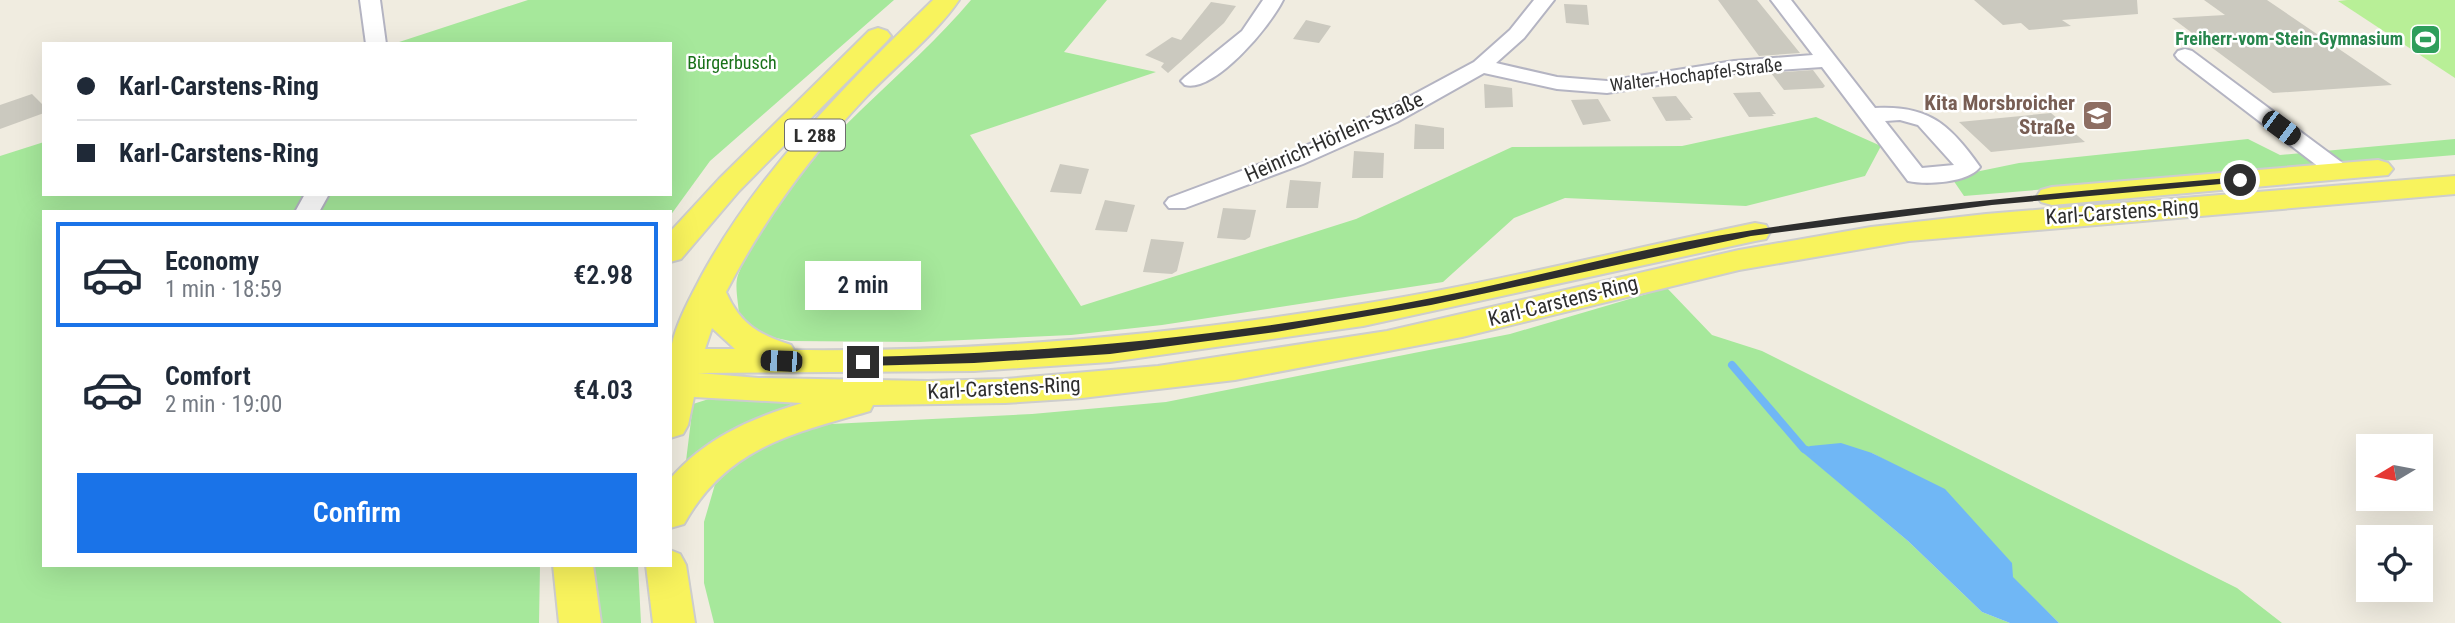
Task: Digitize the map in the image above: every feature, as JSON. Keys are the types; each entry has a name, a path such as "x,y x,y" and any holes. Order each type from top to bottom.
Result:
{"main road":[{"name":"L 288","path":"672,250 729,185 915,0"},
{"name":"L 288","path":"672,407 676,370 710,292 741,233 801,151 947,0"},
{"name":"Karl-Carstens-Ring","path":"676,370 807,362 974,359 1122,348 1363,315 1751,233 1856,217 2115,189 2455,164"},
{"name":"Karl-Carstens-Ring","path":"676,370 897,393 1018,390 1117,382 1289,360 1459,327 1745,257 1850,239 2015,220 2455,185"},
{"path":"710,292 721,320 732,332 745,341 807,362"},
{"path":"672,510 697,475 725,450 763,430 804,416 897,393"},
{"path":"573,567 580,623"},
{"path":"666,567 674,623"}],"street":[{"path":"370,0 375,42"},
{"path":"1192,81 1235,49 1268,12 1273,0"},
{"name":"Heinrich-Hörlein-Straße","path":"1177,203 1331,144 1389,117 1481,66 1517,34 1544,0"},
{"path":"1781,0 1871,115"},
{"path":"2185,55 2340,172"},
{"name":"Walter-Hochapfel-Straße","path":"1481,66 1558,83 1607,87 1734,68 1829,60"}],"green space":[{"name":"Bürgerbusch","path":"528,0 894,0 710,161 672,213 672,210 42,210 42,567 540,567 539,623 0,623 0,156 42,143 42,196 672,196 672,42 399,42"},
{"path":"971,0 1107,0 1064,52 1156,72 970,135 1081,306 1356,219 1512,147 1682,146 1816,117 1881,146 1865,176 1746,206 1565,198 1514,218 1443,282 1162,325 1071,335 920,342 790,341 757,334 739,317 736,285 757,234 810,162"},
{"name":"Freiherr-vom-Stein-Gymnasium","path":"2347,0 2455,0 2455,78 2338,1"},
{"path":"2248,139 2280,155 2455,139 2455,155 1964,196 1951,177 2019,163"},
{"path":"1667,288 1712,335 1762,351 2237,588 2282,623 2059,623 1896,466 1872,453 1802,451 1908,541 1982,612 2010,623 714,623 704,583 704,522 718,474 758,446 811,425 1032,414 1166,402 1510,334"},
{"path":"712,398 787,401 792,406 691,462 686,461 693,404"},
{"path":"590,567 638,567 641,623 599,623"}],"water":[{"path":"1841,443 1872,453 1945,489 2012,563 2013,577 2059,623 2010,623 1982,612 1908,541 1801,451 1810,446"}],"building":[{"path":"1718,0 1757,0 1800,53 1759,56"},
{"path":"1974,0 2137,0 2138,14 2062,20 2071,26 2029,30 2021,23 2003,25"},
{"path":"2204,0 2267,0 2392,85 2273,93 2172,18 2225,15"},
{"path":"1211,2 1236,6 1224,23 1168,73 1161,67 1164,63 1145,55 1172,37 1181,40"},
{"path":"1564,4 1587,5 1589,25 1566,23"},
{"path":"1306,20 1331,26 1319,43 1293,39"},
{"path":"1813,70 1825,86 1823,88 1784,90 1771,73"},
{"path":"1484,84 1512,88 1513,107 1485,108"},
{"path":"1760,92 1776,114 1772,114 1774,116 1749,117 1733,93"},
{"path":"32,94 42,104 42,114 0,129 0,105"},
{"path":"1676,96 1693,118 1690,118 1691,120 1666,121 1652,97"},
{"path":"1598,99 1611,121 1583,125 1571,100"},
{"path":"2051,113 2085,142 1991,152 1959,122"},
{"path":"1415,124 1444,128 1444,149 1414,149"},
{"path":"1354,151 1384,153 1383,178 1352,178"},
{"path":"1060,164 1089,169 1081,194 1050,192"},
{"path":"1290,180 1321,182 1318,208 1286,208"},
{"path":"1105,200 1135,205 1127,232 1095,230"},
{"path":"1223,208 1256,210 1250,237 1245,240 1217,238"},
{"path":"1151,239 1184,242 1177,271 1172,274 1143,272"}],"waterway":[{"path":"1732,365 1804,449 1811,452"}],"place":[{"name":"Freiherr-vom-Stein-Gymnasium","path":"2426,39"},
{"name":"Kita Morsbroicher Straße","path":"2098,115"}],"route":[{"path":"863,362 974,359 1110,350 1363,315 1751,233 1870,215 2115,189 2240,180"}]}
